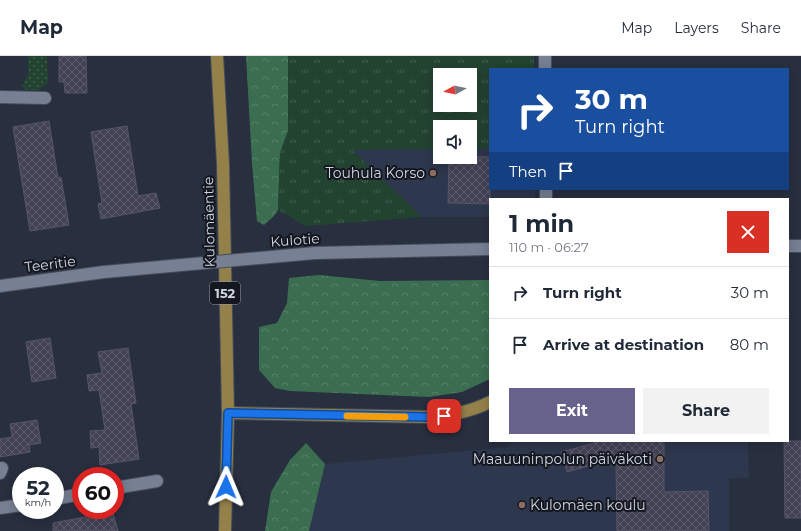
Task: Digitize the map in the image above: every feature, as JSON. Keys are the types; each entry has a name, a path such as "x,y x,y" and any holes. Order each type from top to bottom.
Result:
{"main road":[{"name":"Kulomäentie","path":"217,56 223,164 228,413 225,531"},
{"path":"228,413 430,417 457,414 479,408 489,403"}],"street":[{"path":"544,56 545,68"},
{"path":"0,97 45,98"},
{"path":"789,246 801,246"},
{"name":"Kulotie","path":"104,272 315,253 489,249"},
{"name":"Teeritie","path":"0,286 104,272"},
{"path":"124,486 157,481"},
{"path":"0,508 12,506"}],"shaded area":[{"name":"Touhula Korso","path":"351,149 433,149 433,164 477,164 477,149 489,149 489,190 535,190 535,198 489,198 489,217 422,217"},
{"name":"Kulomäen koulu","path":"514,442 748,442 749,478 729,478 729,531 309,531 325,464 508,447"}],"green space":[{"path":"28,56 47,56 48,83 39,90 26,90 22,86 28,75"},
{"path":"246,56 288,56 288,131 280,153 278,210 264,225 257,221"},
{"path":"288,56 534,56 534,68 489,68 489,149 477,149 477,120 433,120 433,149 352,150 422,217 305,226 278,210 280,153 288,131"},
{"path":"319,275 380,281 489,280 489,379 462,392 429,397 290,391 275,388 259,370 259,327 277,323 287,303 289,278"},
{"path":"306,443 325,464 309,531 265,531 271,492 290,460"}],"building":[{"path":"59,56 86,56 87,93 65,93 64,82 59,82"},
{"path":"49,121 58,178 61,177 69,225 30,231 13,127"},
{"path":"127,126 138,196 156,193 160,208 101,219 98,204 102,203 91,132"},
{"path":"477,156 489,157 489,204 448,203 449,164 477,164"},
{"path":"50,338 56,378 32,382 26,342"},
{"path":"128,348 136,403 131,404 139,459 100,465 99,447 91,448 90,431 105,430 99,390 89,391 87,375 102,373 98,352"},
{"path":"37,420 41,443 29,445 30,452 0,457 0,439 12,437 10,424"},
{"path":"801,441 801,518 785,518 784,442"},
{"path":"598,442 664,442 664,492 708,491 709,531 617,531 616,465 592,465 567,472 561,452"},
{"path":"74,519 115,519 118,531 53,531 53,523"}],"slow traffic":[{"path":"347,416 405,417"}],"place":[{"name":"Touhula Korso","path":"433,173"},
{"name":"Maauuninpolun päiväkoti","path":"660,459"},
{"name":"Kulomäen koulu","path":"522,505"}],"route":[{"path":"226,487 228,413 444,416"}]}
